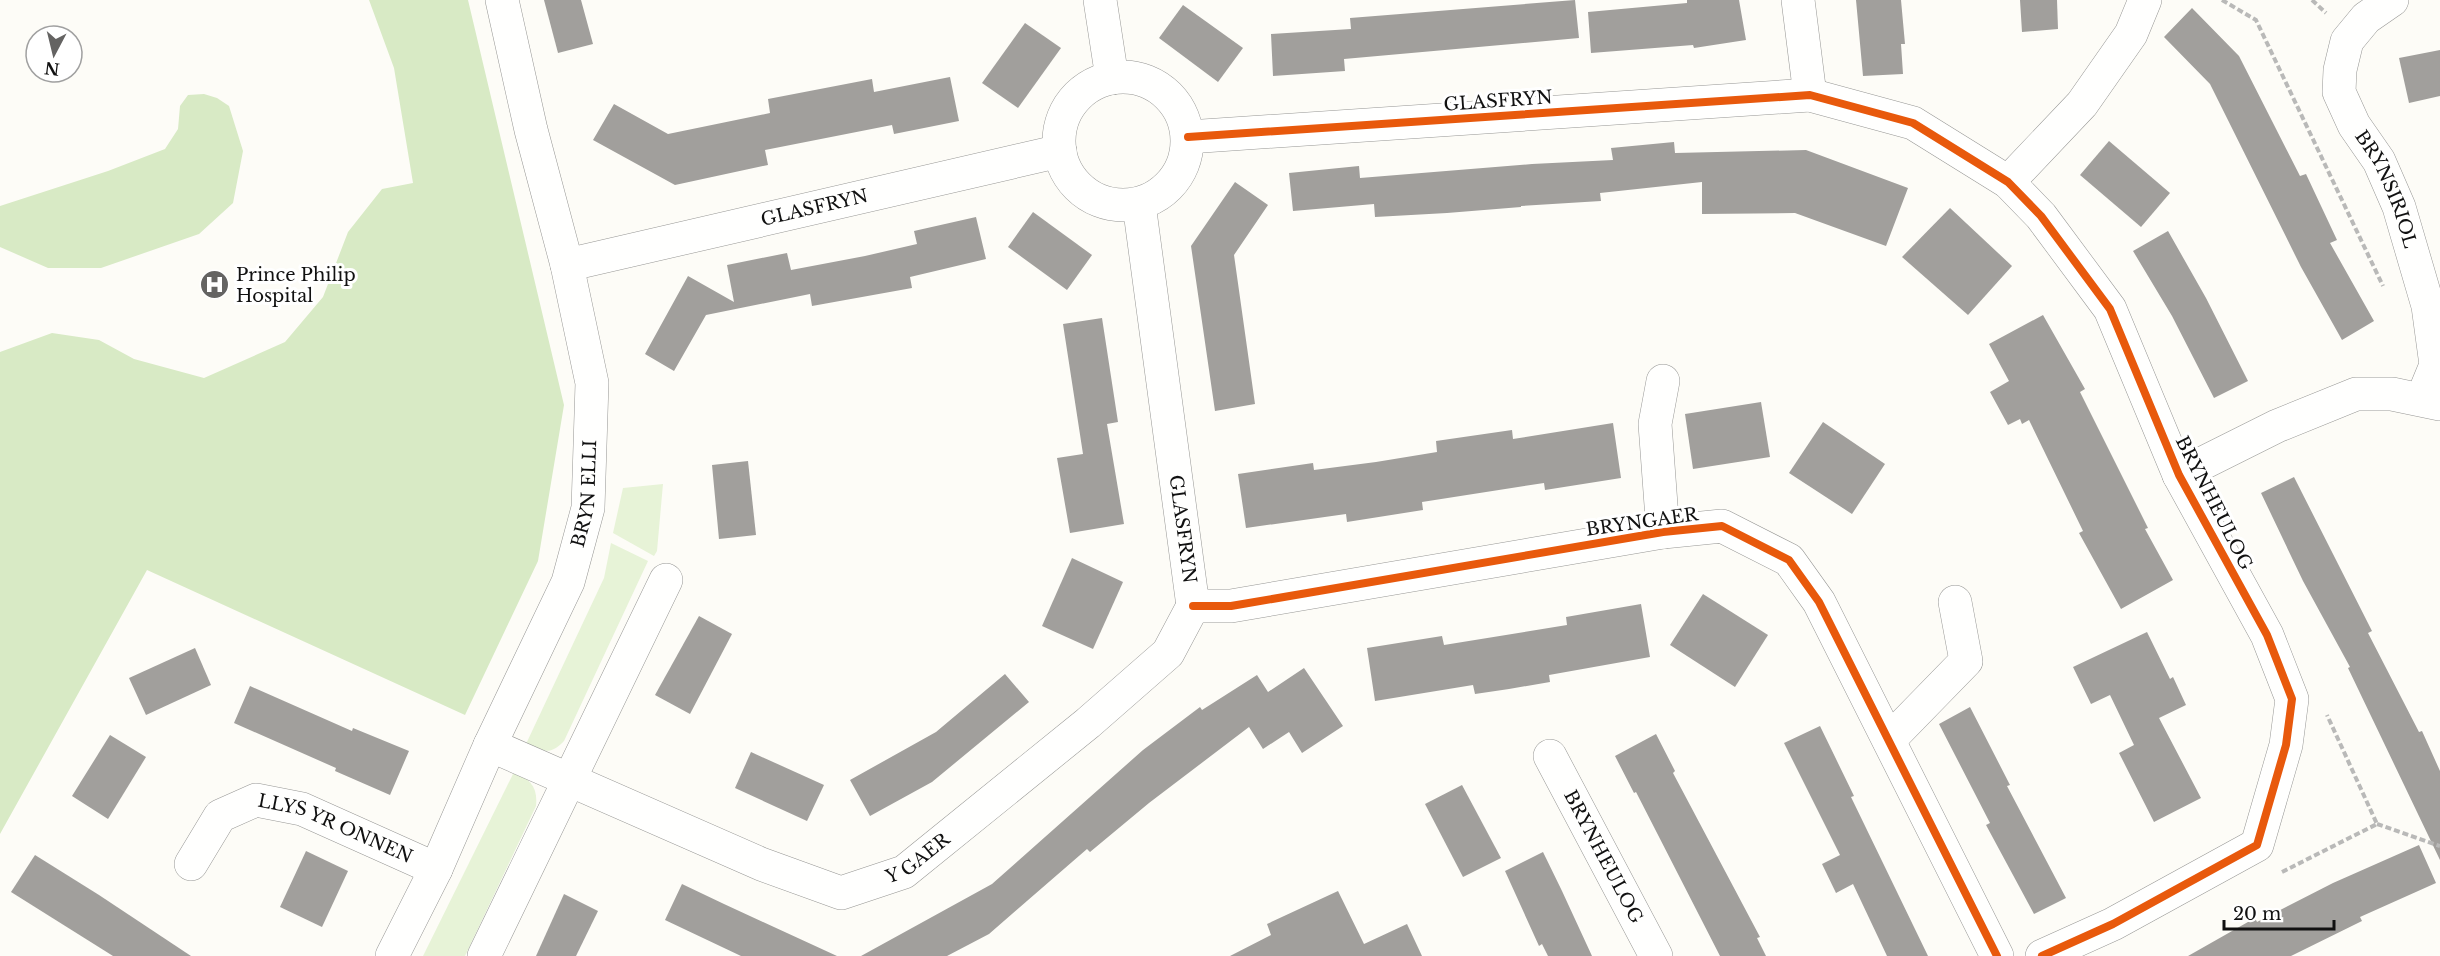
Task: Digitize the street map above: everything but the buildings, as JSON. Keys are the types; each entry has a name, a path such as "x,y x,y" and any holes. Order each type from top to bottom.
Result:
{"street":[{"name":"BRYN ELLI","path":"392,956 436,869 490,745 568,582 588,508 592,383 567,264 531,130 502,0"},
{"path":"1100,0 1112,78"},
{"path":"1798,0 1810,95"},
{"path":"2008,182 2082,104 2132,34 2145,0"},
{"name":"BRYNSIRIOL","path":"2392,0 2366,18 2347,41 2340,70 2339,92 2354,125 2379,161 2399,207 2428,306 2438,365 2431,401"},
{"path":"1120,76 1143,79 1163,90 1178,107 1188,137 1185,159 1175,180 1159,195 1139,204 1118,206 1096,201 1077,187 1064,169 1060,151 1058,141 1062,118 1073,99 1098,81 1112,78 1120,76"},
{"name":"GLASFRYN","path":"1188,137 1810,95"},
{"name":"BRYNHEULOG","path":"1810,95 1913,123 2008,182 2041,216 2110,309 2179,476 2267,635 2292,699 2286,745 2257,845"},
{"name":"GLASFRYN","path":"567,264 1060,151"},
{"name":"GLASFRYN","path":"1139,204 1193,606"},
{"path":"1663,381 1655,424 1664,532"},
{"path":"2179,476 2277,426 2356,394 2391,394 2431,401"},
{"name":"BRYNGAER","path":"1193,606 1231,606 1664,532 1722,526 1789,560 1819,602 1997,956"},
{"path":"484,956 666,580"},
{"path":"1889,740 1966,661 1955,602"},
{"name":"Y GAER","path":"490,745 761,864 841,892 904,872 1088,723 1168,653 1193,606"},
{"name":"BRYNHEULOG","path":"1550,756 1656,956"},
{"name":"LLYS YR ONNEN","path":"191,864 220,816 256,800 302,809 436,869"},
{"path":"2042,956 2113,924 2257,845"}],"path":[{"path":"2222,0 2256,20 2384,288"},
{"path":"2292,699 2322,704 2377,824"},
{"path":"2257,845 2278,874 2377,824 2440,846"}],"green space":[{"path":"369,0 468,0 564,405 538,561 465,715 147,570 0,834 0,352 52,333 99,340 134,359 204,378 285,342 323,297 348,232 382,189 413,183 394,68"},
{"path":"204,94 217,98 229,106 243,151 233,203 199,234 101,268 48,268 0,247 0,206 108,171 165,149 178,129 180,106 188,95"},
{"path":"663,484 657,551 654,556 613,533 623,488"},
{"path":"611,543 648,561 564,741 555,749 546,751 537,749 526,744 604,578"},
{"path":"514,772 532,784 536,794 536,806 465,956 423,956"}],"cycle path":[{"path":"1188,137 1810,95 1913,123 2008,182 2041,216 2110,309 2179,475 2267,635 2292,699 2286,745 2257,845 2113,924 2042,956"},
{"path":"1193,606 1231,606 1663,532 1722,526 1789,560 1819,602 1997,956"}],"place":[{"name":"Prince Philip Hospital","path":"215,285"}]}
